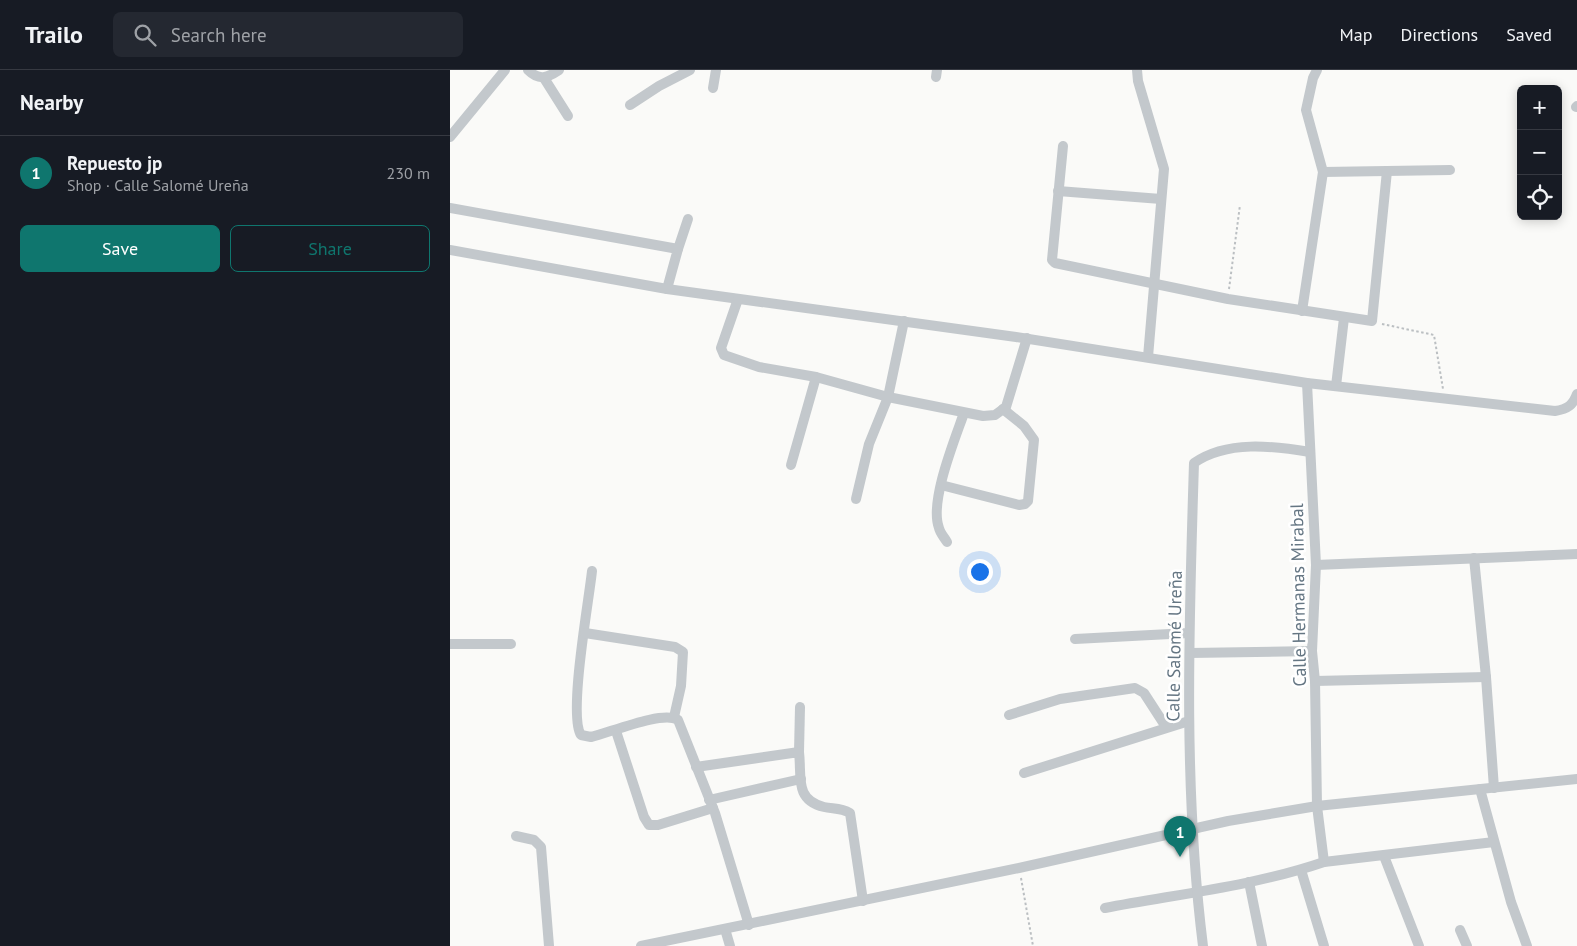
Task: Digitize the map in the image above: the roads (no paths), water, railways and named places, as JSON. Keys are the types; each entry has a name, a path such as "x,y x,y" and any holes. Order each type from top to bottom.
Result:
{"street":[{"path":"450,137 505,70"},
{"path":"528,70 534,76 544,78 559,70"},
{"path":"630,104 658,86 690,70"},
{"path":"714,88 716,70"},
{"path":"1137,70 1138,81 1164,169 1148,358"},
{"path":"1302,312 1323,172 1306,110 1312,78 1317,70"},
{"path":"544,78 568,116"},
{"path":"1063,146 1052,260 1055,263 1302,312 1372,321 1387,171"},
{"path":"1323,172 1450,170"},
{"path":"1058,191 1161,199"},
{"path":"450,208 678,249"},
{"path":"667,289 688,219"},
{"path":"450,250 667,289 1027,338 1308,383 1555,411 1566,409 1573,403 1577,394"},
{"path":"738,298 721,348 724,356 759,367 816,377 888,397 983,416 995,415 1008,403 1027,338"},
{"path":"1336,386 1344,318"},
{"path":"856,499 869,444 888,397 904,321"},
{"path":"791,465 816,377"},
{"name":"Calle Hermanas Mirabal","path":"1308,383 1316,565 1312,651 1315,681 1317,806 1324,862"},
{"path":"941,486 1020,504 1025,504 1028,501 1034,440 1024,426 1003,409"},
{"path":"947,542 938,528 937,516 941,486 964,412"},
{"name":"Calle Salomé Ureña","path":"1202,946 1191,830 1189,721 1189,632 1194,463 1222,451 1268,446 1310,452"},
{"path":"1316,565 1577,554"},
{"path":"1474,558 1486,677 1494,788"},
{"path":"592,571 577,695 577,730 580,735 591,738 652,719 674,717 678,720 711,804 749,925"},
{"path":"1076,640 1189,632"},
{"path":"585,633 675,647 683,652 682,686 674,717"},
{"path":"450,644 511,644"},
{"path":"1190,653 1312,651"},
{"path":"1315,681 1486,677"},
{"path":"1009,715 1060,699 1135,688 1144,692 1166,727"},
{"path":"800,707 799,752 804,796 812,804 843,809 850,813 863,901"},
{"path":"1024,773 1189,721"},
{"path":"616,731 644,817 649,825 658,825 711,804 801,779"},
{"path":"696,767 799,752"},
{"path":"646,946 1191,830 1317,806 1577,780"},
{"path":"1480,789 1511,902 1527,946"},
{"path":"516,836 534,840 541,847 549,946"},
{"path":"1105,908 1249,882 1301,870 1324,862 1494,842"},
{"path":"1384,856 1420,946"},
{"path":"1301,870 1324,946"},
{"path":"1249,882 1262,946"},
{"path":"725,929 730,946"},
{"path":"1460,930 1467,946"}],"place":[{"name":"Repuesto jp","path":"1180,857"}]}
